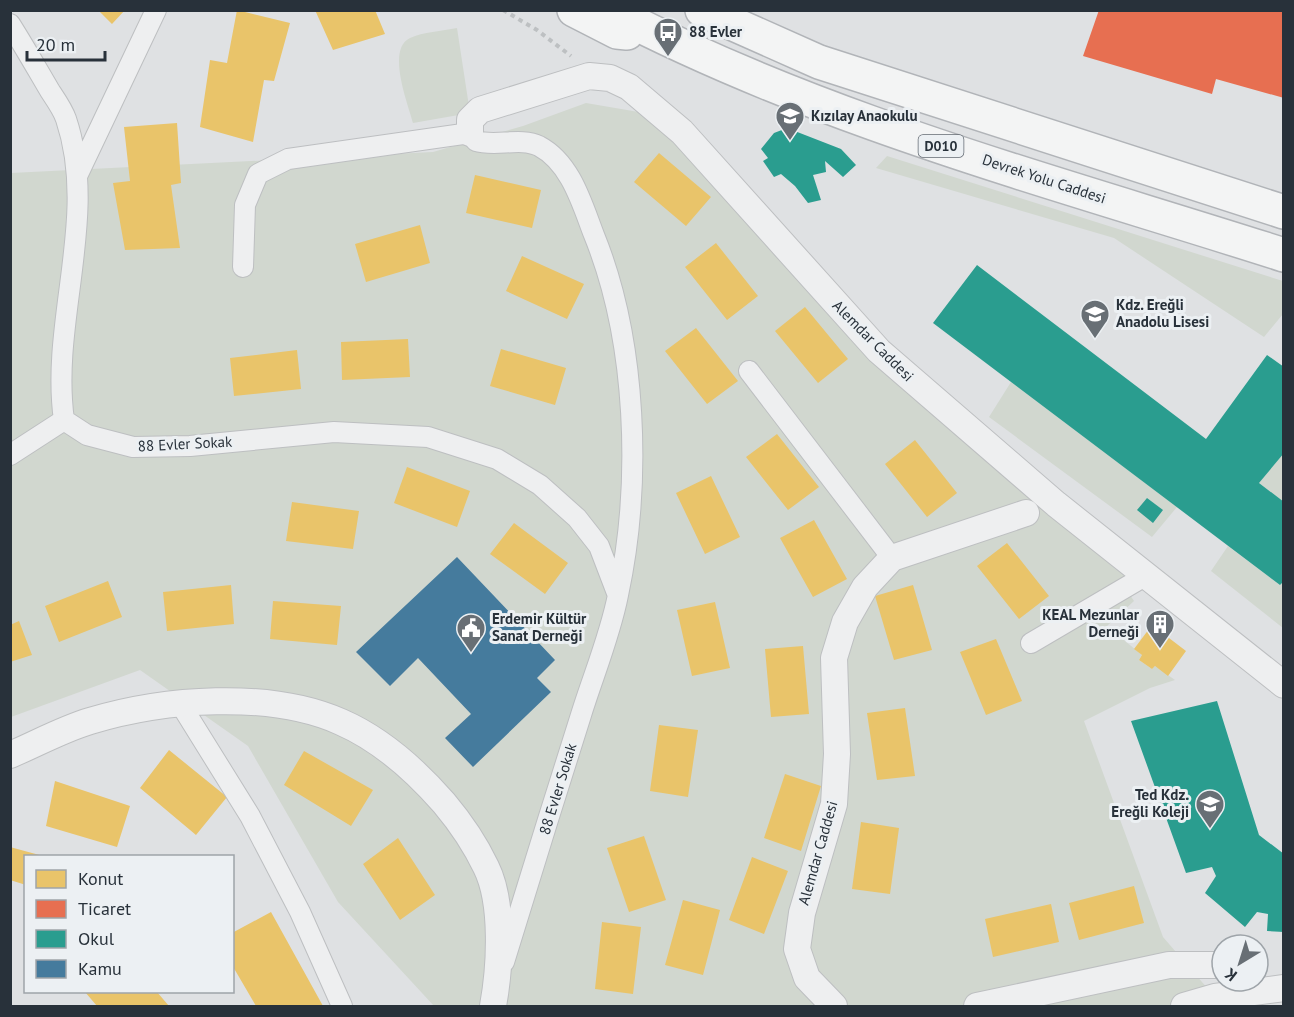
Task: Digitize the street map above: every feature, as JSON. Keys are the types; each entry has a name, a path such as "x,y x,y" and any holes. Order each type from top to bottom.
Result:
{"highway":[{"path":"574,10 618,32 655,33"},
{"name":"Devrek Yolu Caddesi","path":"609,10 707,59 826,107 924,141 1284,255"},
{"path":"702,10 829,65 1284,212"}],"street":[{"path":"78,174 156,10"},
{"path":"10,24 66,118 78,174 73,260 59,388 64,420 10,455"},
{"name":"Alemdar Caddesi","path":"470,133 470,120 480,110 569,80 597,76 610,78 630,87 682,132 879,351 970,432 1145,576 1284,685"},
{"path":"243,267 245,205 258,174 288,159 470,133"},
{"name":"88 Evler Sokak","path":"470,133 476,141 489,145 537,145 553,155 566,171 604,261 622,337 632,442 629,519 618,596 495,994"},
{"path":"750,371 892,558"},
{"name":"88 Evler Sokak","path":"64,420 87,435 133,447 190,446 334,432 428,437 496,459 540,485 578,518 599,546 618,596"},
{"name":"Alemdar Caddesi","path":"834,1006 807,978 797,949 802,913 834,804 837,754 834,658 850,613 865,587 892,558 1026,513"},
{"path":"1031,643 1145,576"},
{"path":"10,755 89,721 181,705 226,701 291,706 341,722 390,752 429,786 461,823 488,869 497,912 495,994"},
{"path":"181,705 250,816 300,912 342,1006"},
{"path":"977,1006 1169,964 1210,965"},
{"path":"1184,1006 1215,997 1284,986"}],"path":[{"path":"503,10 537,30 597,76"}],"shaded area":[{"path":"457,28 470,113 413,123 399,65 403,44 415,36"},
{"path":"586,103 662,116 879,351 1145,576 1128,592 1134,601 1107,626 1142,655 1139,660 1152,669 1155,666 1175,680 1150,688 1084,721 1163,937 1215,997 1187,1006 434,1006 338,902 248,746 140,670 11,717 11,173 433,152 523,126"},
{"path":"887,156 1283,281 1283,314 1264,337 1114,238 876,168"},
{"path":"1011,382 1177,507 1152,537 989,417"},
{"path":"1283,453 1283,502 1259,483"},
{"path":"1228,546 1280,585 1283,581 1283,628 1211,571"}],"building: Konut":[{"path":"98,10 125,10 112,24"},
{"path":"237,10 290,23 274,81 264,80 253,142 200,127 210,60 227,63"},
{"path":"315,10 375,10 385,34 333,50"},
{"path":"177,123 181,183 171,185 180,248 125,250 113,183 130,181 124,127"},
{"path":"659,153 711,197 686,226 634,182"},
{"path":"475,175 541,190 532,228 466,213"},
{"path":"420,225 430,263 366,282 355,244"},
{"path":"716,243 758,296 727,320 685,267"},
{"path":"522,256 584,284 567,319 506,291"},
{"path":"805,307 848,359 818,383 775,331"},
{"path":"696,328 738,381 707,404 665,351"},
{"path":"408,339 410,377 342,380 341,342"},
{"path":"501,349 566,368 555,405 490,386"},
{"path":"297,350 301,389 234,396 230,358"},
{"path":"777,434 819,487 788,510 746,457"},
{"path":"915,440 957,493 927,517 885,464"},
{"path":"407,467 470,491 457,527 394,503"},
{"path":"711,476 740,537 705,554 676,493"},
{"path":"292,502 359,511 353,549 286,541"},
{"path":"814,520 847,579 813,597 780,538"},
{"path":"514,523 568,563 545,594 490,554"},
{"path":"1007,543 1049,596 1019,619 977,566"},
{"path":"108,581 122,617 59,642 45,606"},
{"path":"231,585 234,624 167,631 163,592"},
{"path":"913,585 932,650 894,660 875,596"},
{"path":"273,601 341,606 337,645 270,639"},
{"path":"715,602 730,668 692,676 677,610"},
{"path":"19,621 32,655 10,662 10,625"},
{"name":"KEAL Mezunlar Derneği","path":"1152,625 1186,651 1168,676 1155,666 1152,669 1139,660 1142,655 1134,649"},
{"path":"996,639 1022,701 986,715 960,652"},
{"path":"803,646 809,714 771,717 765,649"},
{"path":"905,708 915,776 877,780 867,713"},
{"path":"659,725 698,730 688,797 650,791"},
{"path":"169,750 227,797 196,835 140,788"},
{"path":"304,751 373,790 351,826 284,785"},
{"path":"785,774 821,786 801,851 764,838"},
{"path":"55,781 130,806 117,847 46,826"},
{"path":"861,822 899,828 890,894 852,889"},
{"path":"644,836 666,900 629,912 607,848"},
{"path":"398,838 435,895 400,920 363,864"},
{"path":"10,847 39,855 24,855 24,884 10,880"},
{"path":"752,857 788,871 764,934 729,920"},
{"path":"1134,886 1144,923 1079,940 1069,903"},
{"path":"683,900 720,910 703,975 665,965"},
{"path":"1051,904 1059,942 993,957 985,919"},
{"path":"271,912 323,1006 256,1006 234,968 234,932"},
{"path":"602,922 641,927 633,994 595,989"},
{"path":"86,993 158,993 169,1006 97,1006"}],"building: Ticaret":[{"path":"1099,10 1284,10 1284,98 1216,79 1212,94 1083,56"}],"building: Okul":[{"path":"787,128 841,149 856,165 843,177 825,161 826,172 813,175 821,200 808,203 795,186 781,174 774,177 763,161 768,158 761,149 774,133"},
{"path":"977,265 1206,439 1267,355 1284,367 1284,453 1259,483 1284,502 1284,581 1280,585 933,323"},
{"path":"1147,498 1163,510 1153,523 1137,510"},
{"path":"1217,701 1259,835 1284,854 1284,932 1267,931 1268,914 1257,912 1245,927 1205,893 1216,876 1212,867 1186,873 1131,721"}],"building: Kamu":[{"path":"457,557 555,660 537,678 551,692 473,767 445,738 471,714 418,658 390,686 356,652"}],"place":[{"name":"88 Evler","path":"668,58"},
{"name":"Kızılay Anaokulu","path":"790,142"},
{"name":"Kdz. Ereğli Anadolu Lisesi","path":"1095,340"},
{"name":"KEAL Mezunlar Derneği","path":"1160,650"},
{"name":"Erdemir Kültür Sanat Derneği","path":"471,654"},
{"name":"Ted Kdz. Ereğli Koleji","path":"1210,830"}]}
